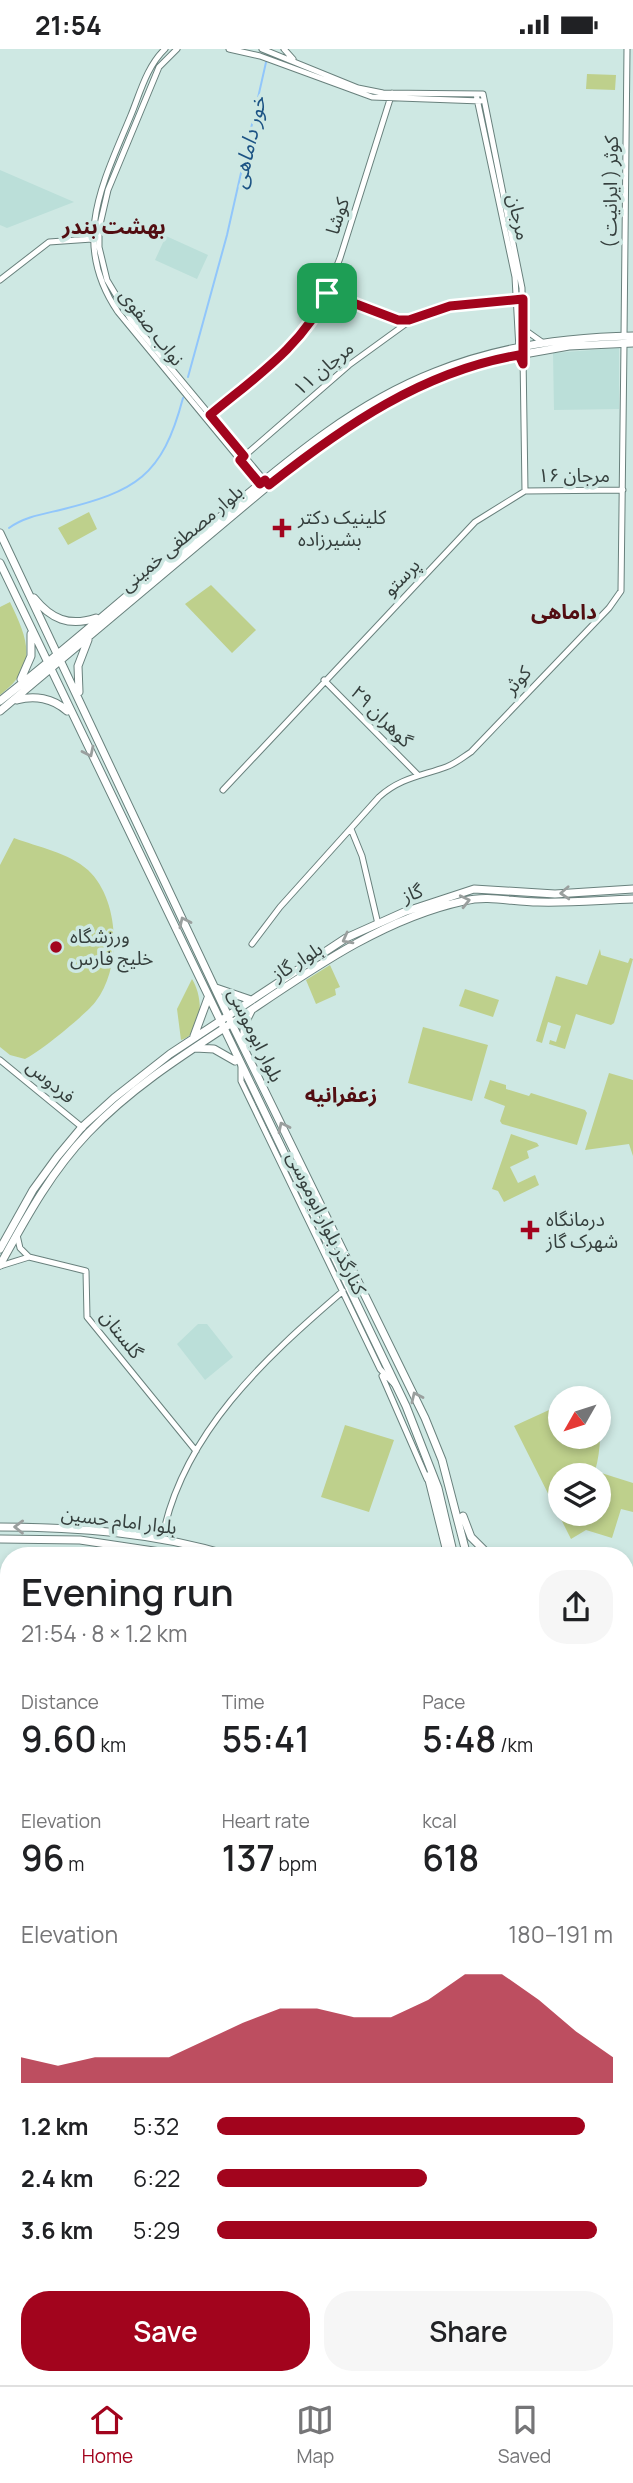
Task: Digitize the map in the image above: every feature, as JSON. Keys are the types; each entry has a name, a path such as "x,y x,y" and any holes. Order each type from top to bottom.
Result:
{"main road":[{"name":"بلوار مصطفی خمینی","path":"522,351 627,341 633,336"},
{"name":"بلوار مصطفی خمینی","path":"0,711 10,698 100,617 264,485 375,409 455,372 549,343 627,341"},
{"name":"بلوار مصطفی خمینی","path":"59,656 91,634 264,485"},
{"name":"بلوار ابوموسی","path":"0,533 230,1019 411,1387 442,1460 465,1547"},
{"name":"بلوار ابوموسی","path":"0,563 240,1066 397,1387 438,1487 452,1547"},
{"path":"26,588 46,611 59,620 83,622 100,617"},
{"path":"10,698 25,674 31,656 32,644 26,620"},
{"path":"83,710 77,682 78,666 91,634"},
{"name":"بلوار مصطفی خمینی","path":"0,701 10,698"},
{"path":"10,698 41,698 54,702 71,715"},
{"name":"گاز","path":"252,1004 346,938 450,895 474,889 555,894 633,889"},
{"name":"بلوار گاز","path":"0,1249 33,1190 85,1130 136,1079 252,1004 358,944 404,922 463,901 480,898 567,902 633,899"},
{"path":"216,988 252,1004 244,1025 244,1047"},
{"path":"208,997 193,1044 218,1050 240,1066"},
{"name":"بلوار گاز","path":"0,1266 42,1189 85,1130"},
{"path":"274,1150 275,1136"},
{"path":"301,1190 301,1206"},
{"path":"422,1451 446,1547"},
{"path":"442,1460 453,1483 467,1531 482,1547"},
{"name":"بلوار امام حسین","path":"0,1527 83,1529 162,1539 195,1547"},
{"name":"بلوار امام حسین","path":"0,1539 80,1539 130,1547"}],"street":[{"name":"نواب صفوی","path":"165,49 149,70 109,166 96,205 95,239 100,277 110,301 264,485"},
{"name":"نواب صفوی","path":"95,239 105,199 162,62 177,49"},
{"path":"229,49 277,53 358,88 391,96"},
{"path":"285,49 295,61"},
{"name":"کوثر ( ایرانیت )","path":"626,49 627,341"},
{"path":"262,52 275,62 360,95 391,96"},
{"path":"275,62 277,53"},
{"name":"مرجان","path":"391,96 480,97 520,299 524,328 522,351"},
{"name":"کوشا","path":"208,417 299,340 314,321 327,293 391,96"},
{"path":"136,101 144,104"},
{"path":"109,166 117,169"},
{"path":"0,280 49,242 95,239"},
{"path":"327,293 398,320 409,320"},
{"name":"مرجان","path":"520,299 522,351"},
{"name":"مرجان ۱۱","path":"242,458 349,365 409,320 450,306 520,299"},
{"path":"524,328 537,340 549,343"},
{"name":"کوثر","path":"252,944 280,907 392,786 417,774 447,767 471,752 609,608 622,589 627,341"},
{"path":"522,351 525,491"},
{"name":"مرجان ۱۶","path":"525,491 623,490"},
{"name":"پرستو","path":"223,790 475,522 525,491"},
{"path":"623,569 633,570"},
{"name":"گوهران ۲۹","path":"324,680 417,774"},
{"path":"351,829 362,856 378,924"},
{"name":"فردوس","path":"0,1060 85,1130"},
{"name":"کنارگذر بلوار ابوموسی","path":"240,1066 241,1081 380,1370 397,1387"},
{"path":"0,1266 29,1257 20,1248 16,1233"},
{"name":"گلستان","path":"29,1257 86,1271 87,1317 197,1451"},
{"path":"162,1539 176,1493 197,1451 227,1402 343,1291"},
{"path":"380,1370 433,1495"}],"shaded area":[{"path":"0,170 74,202 7,228 0,225"},
{"path":"166,236 208,255 197,279 155,260"},
{"path":"619,348 619,409 554,410 553,353"},
{"path":"198,1324 207,1324 233,1357 205,1380 177,1344"}],"green space":[{"path":"587,74 616,75 615,90 586,89"},
{"path":"89,512 97,529 68,545 58,528"},
{"path":"211,585 256,630 232,653 185,604"},
{"path":"10,602 25,640 25,662 21,673 0,695 0,607"},
{"name":"ورزشگاه خلیج فارس","path":"14,838 63,855 88,870 99,883 106,898 114,934 110,970 96,1001 62,1033 25,1059 10,1055 0,1047 0,865"},
{"path":"600,949 601,955 628,963 630,958 633,959 614,1023 611,1025 576,1014 565,1049 549,1044 550,1040 556,1042 561,1026 548,1022 542,1043 536,1041 556,976 587,985"},
{"path":"330,965 340,987 335,989 336,995 316,1004 306,980"},
{"path":"192,979 196,986 200,1013 194,1030 181,1040 177,1009"},
{"path":"465,989 499,1000 493,1017 459,1006"},
{"path":"423,1027 488,1045 472,1101 408,1083"},
{"path":"609,1073 633,1080 633,1156 629,1144 585,1150"},
{"path":"490,1080 506,1085 506,1089 529,1096 531,1093 585,1110 587,1113 577,1145 502,1124 500,1121 505,1106 484,1098"},
{"path":"511,1134 539,1146 527,1151 529,1158 510,1167 518,1183 535,1175 539,1185 504,1202 498,1191 492,1189"},
{"path":"548,1410 548,1449 599,1449 597,1463 548,1463 548,1493 514,1426"},
{"path":"345,1425 394,1440 369,1512 321,1497"},
{"path":"611,1476 633,1483 633,1512 621,1509 612,1538 586,1530 571,1539 564,1526 611,1526"}],"waterway":[{"name":"خور داماهی","path":"188,377 227,235 269,49"},
{"path":"9,528 34,516 108,496 142,477 166,446 183,398"}],"place":[{"name":"کلینیک دکتر بشیرزاده","path":"282,528"},
{"name":"ورزشگاه خلیج فارس","path":"56,947"},
{"name":"درمانگاه شهرک گاز","path":"530,1230"}],"district":[{"name":"بهشت بندر","path":"114,226"},
{"name":"داماهی","path":"564,611"},
{"name":"زعفرانیه","path":"341,1094"}],"route":[{"path":"327,293 398,320 409,320 450,306 523,299 523,364 519,355 496,359 417,388 341,430 269,485 265,480 260,484 240,460 244,456 210,415 299,340 314,321 327,293"}]}
